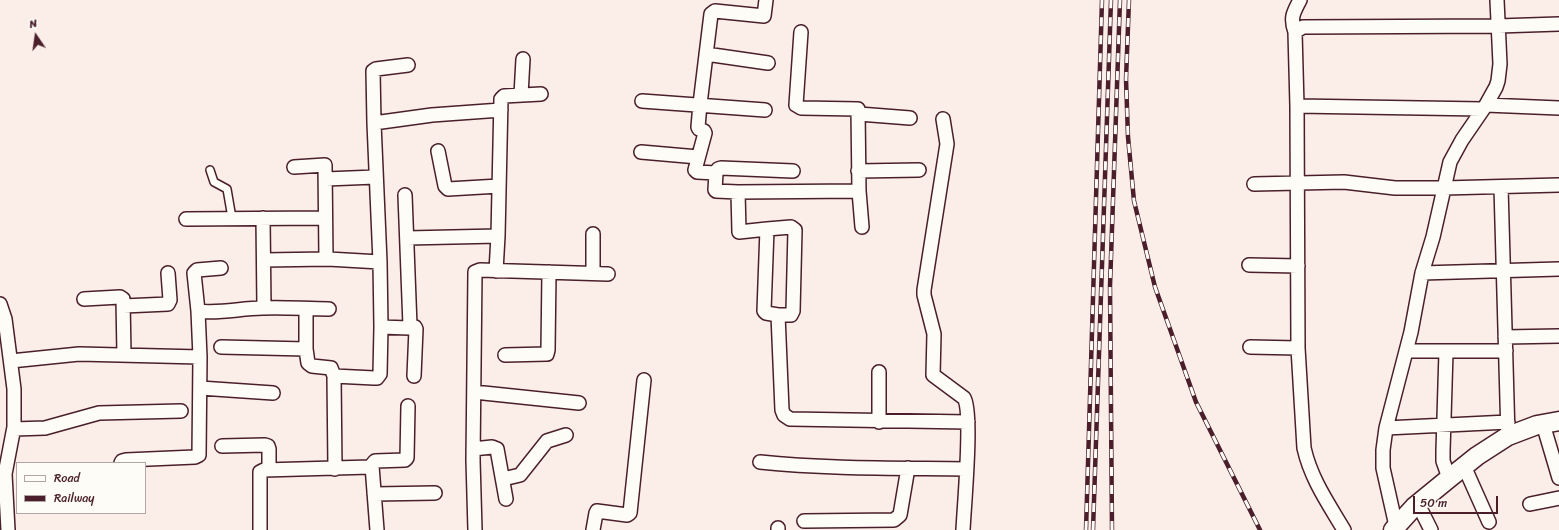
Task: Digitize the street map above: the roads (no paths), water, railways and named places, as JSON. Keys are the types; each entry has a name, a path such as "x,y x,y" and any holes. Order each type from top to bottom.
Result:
{"street":[{"path":"716,173 695,171 705,132 698,128 711,12 715,11 763,16 765,14 766,0"},
{"path":"1300,0 1292,18 1292,23 1295,32 1297,106 1296,183 1298,348 1303,440 1307,463 1319,490 1344,530"},
{"path":"1399,527 1383,468 1383,450 1386,428 1406,351 1422,273 1433,237 1450,162 1496,87 1500,64 1497,0"},
{"path":"1295,32 1303,27 1498,26 1559,24"},
{"path":"801,32 796,105 801,108 856,108 859,110 858,171 862,227"},
{"path":"706,54 768,63"},
{"path":"521,96 523,59"},
{"path":"334,376 374,378 379,376 381,327 380,262 375,177 373,71 376,69 408,65"},
{"path":"496,271 502,97 541,94"},
{"path":"642,101 700,104 765,110"},
{"path":"1297,106 1559,108"},
{"path":"374,122 432,115 501,110"},
{"path":"859,114 910,118"},
{"path":"943,119 946,144 924,295 934,334 934,375 964,398 966,402 968,422 963,530"},
{"path":"438,151 444,186 448,189 499,186"},
{"path":"642,152 698,156"},
{"path":"294,167 325,165 326,259"},
{"path":"793,171 721,168 718,169 716,173 715,190 738,192 859,191"},
{"path":"858,171 919,170"},
{"path":"326,179 375,177"},
{"path":"1254,184 1344,182 1394,188 1559,185"},
{"path":"1501,187 1508,429"},
{"path":"738,192 739,232 767,229 791,227 795,230 793,312 790,315 778,315 766,313 764,311 767,229"},
{"path":"405,195 410,327"},
{"path":"263,218 264,308"},
{"path":"186,219 325,218"},
{"path":"593,234 593,273"},
{"path":"407,238 498,236"},
{"path":"264,260 326,259 380,262"},
{"path":"1249,265 1298,266"},
{"path":"122,462 126,460 198,456 200,357 198,311 194,273 197,270 222,268"},
{"path":"1422,273 1503,272 1559,269"},
{"path":"475,530 473,449 475,272 480,270 608,274"},
{"path":"505,355 547,354 549,272"},
{"path":"124,306 168,304 170,300 168,273"},
{"path":"84,299 120,297 123,299 124,355"},
{"path":"0,304 5,319 7,356 14,383 14,429 5,474 8,530"},
{"path":"198,311 213,313 241,309 264,308 329,309"},
{"path":"306,309 307,360 309,364 331,368 334,376 335,469"},
{"path":"778,315 782,410 786,418 879,422 968,422"},
{"path":"381,327 415,327 414,376"},
{"path":"1505,337 1559,336"},
{"path":"221,347 306,349"},
{"path":"1250,347 1298,348"},
{"path":"1406,351 1506,351"},
{"path":"1446,352 1443,461 1449,478"},
{"path":"7,356 124,355 200,357"},
{"path":"879,372 879,422"},
{"path":"592,530 597,511 627,515 630,513 644,380"},
{"path":"200,388 273,393"},
{"path":"474,392 579,403"},
{"path":"376,530 372,466 374,461 406,459 408,406"},
{"path":"14,429 45,428 99,413 181,411"},
{"path":"1386,428 1444,426 1508,429 1551,422 1559,478"},
{"path":"1399,527 1418,504 1508,429"},
{"path":"503,479 520,475 547,441 566,435"},
{"path":"222,446 268,446 269,470"},
{"path":"473,449 492,447 497,449 506,499"},
{"path":"760,462 789,465 966,469"},
{"path":"260,530 260,472 264,470 335,469 372,466"},
{"path":"1464,466 1489,522"},
{"path":"804,521 897,519 900,516 908,468"},
{"path":"374,494 435,493"},
{"path":"1530,504 1559,498"},
{"path":"1418,504 1431,530"}],"lane":[{"path":"210,170 214,182 227,189 232,218"}],"railway":[{"path":"1086,530 1102,0"},
{"path":"1093,530 1111,0"},
{"path":"1112,530 1110,286 1120,0"},
{"path":"1129,0 1126,79 1128,137 1134,201 1155,287 1196,402 1260,530"}]}
